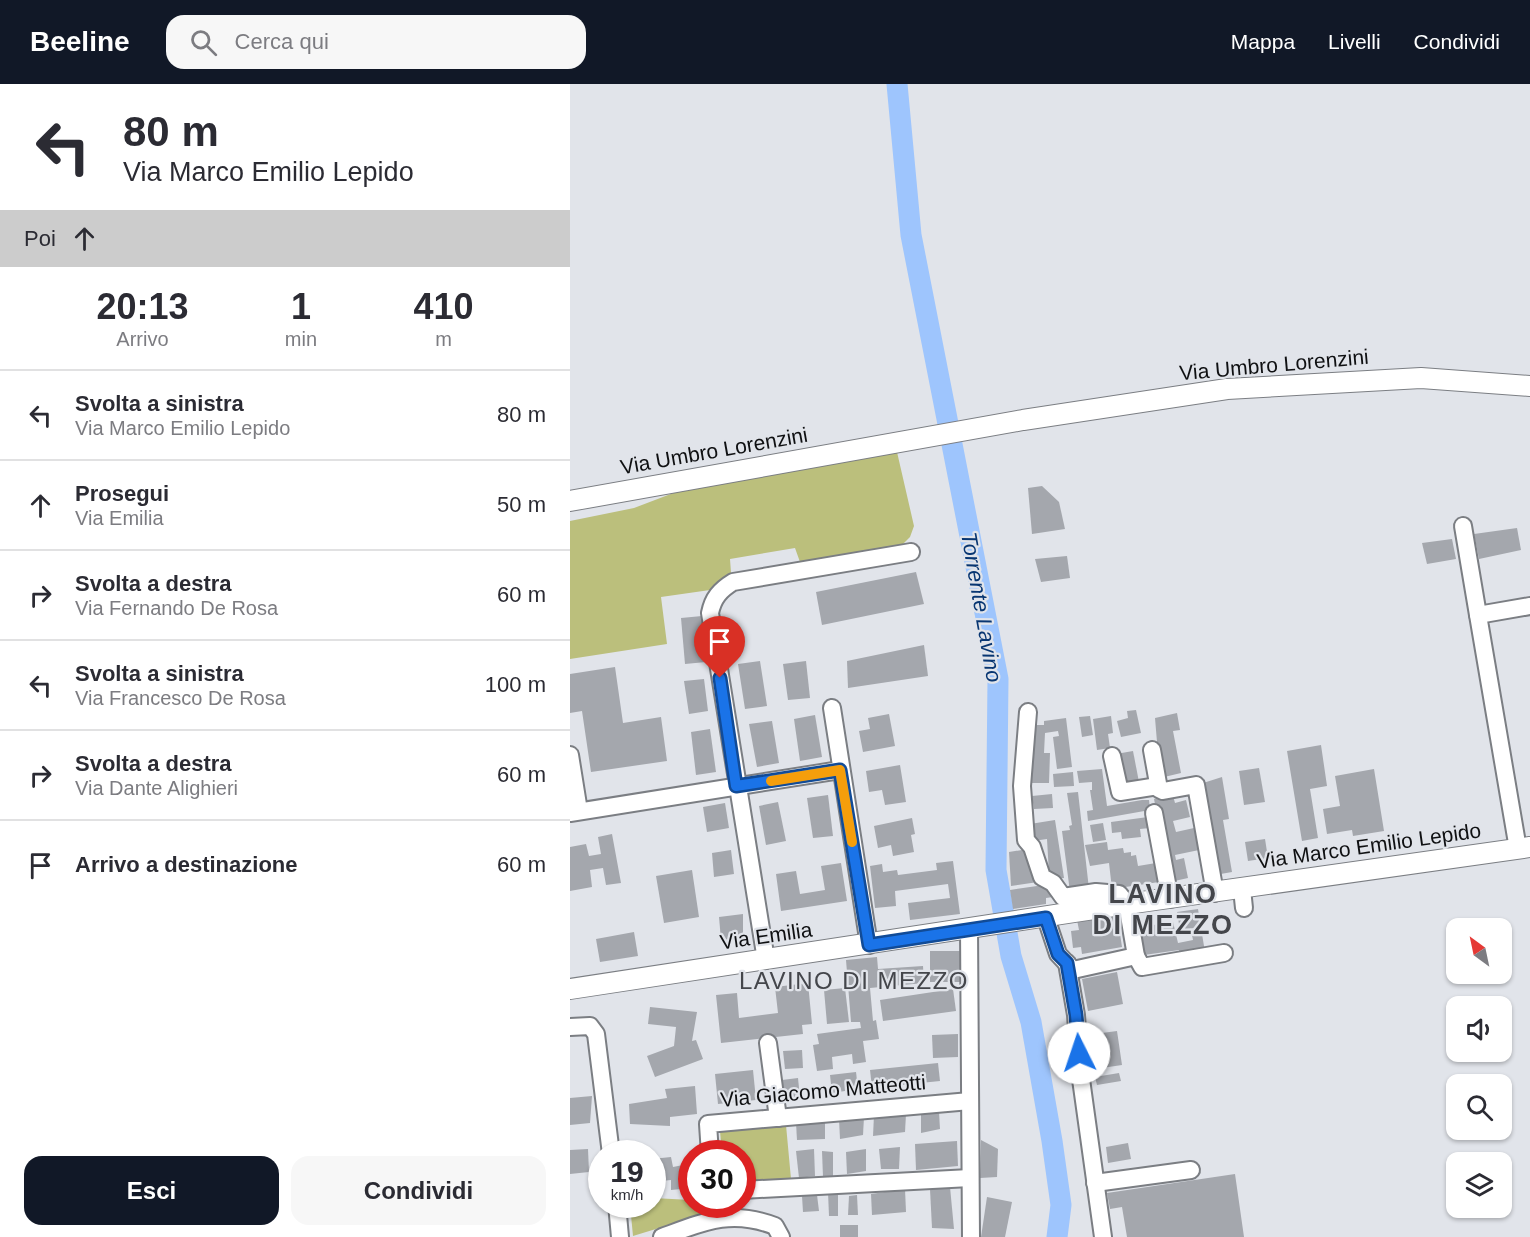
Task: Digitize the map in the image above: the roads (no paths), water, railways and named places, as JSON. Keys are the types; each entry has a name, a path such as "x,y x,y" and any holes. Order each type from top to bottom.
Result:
{"main road":[{"name":"Via Umbro Lorenzini","path":"570,501 1023,420 1227,389 1421,378 1530,386"},
{"path":"570,488 658,485"},
{"path":"570,513 658,485"},
{"name":"Via Marco Emilio Lepido","path":"973,928 1215,893 1243,898 1524,848"},
{"name":"Via Emilia","path":"570,989 973,928"}],"street":[{"path":"1463,526 1478,615 1524,848"},
{"path":"766,960 736,786 710,613 712,602 722,588 733,582 911,552"},
{"path":"1478,615 1530,606"},
{"path":"832,708 869,945"},
{"path":"1028,712 1022,786 1026,840 1039,862 1042,877 1053,883 1063,897 1096,892 1116,893 1127,904 1136,956 1142,967 1224,953"},
{"path":"1152,750 1158,786 1163,791 1196,785 1215,893"},
{"path":"570,755 575,812 840,770"},
{"path":"1112,756 1120,792 1158,786"},
{"path":"1154,813 1170,899"},
{"path":"1046,918 1058,954 1073,970 1136,956"},
{"path":"970,1237 973,928"},
{"path":"1067,963 1076,1015 1080,1072 1103,1237"},
{"path":"570,1027 590,1026 596,1034 609,1140"},
{"path":"768,1042 778,1118"},
{"name":"Via Giacomo Matteotti","path":"709,1140 708,1124 970,1101"},
{"path":"1095,1183 1191,1170"},
{"path":"756,1189 970,1178"},
{"path":"618,1218 620,1237"},
{"path":"662,1237 700,1218"},
{"path":"753,1218 775,1226 781,1237"}],"waterway":[{"name":"Torrente Lavino","path":"897,84 911,235 998,679 996,870 1011,956 1031,1022 1052,1141 1061,1205 1057,1237"}],"district":[{"name":"LAVINO DI MEZZO","path":"1163,910"},
{"name":"LAVINO DI MEZZO","path":"854,981"}]}
